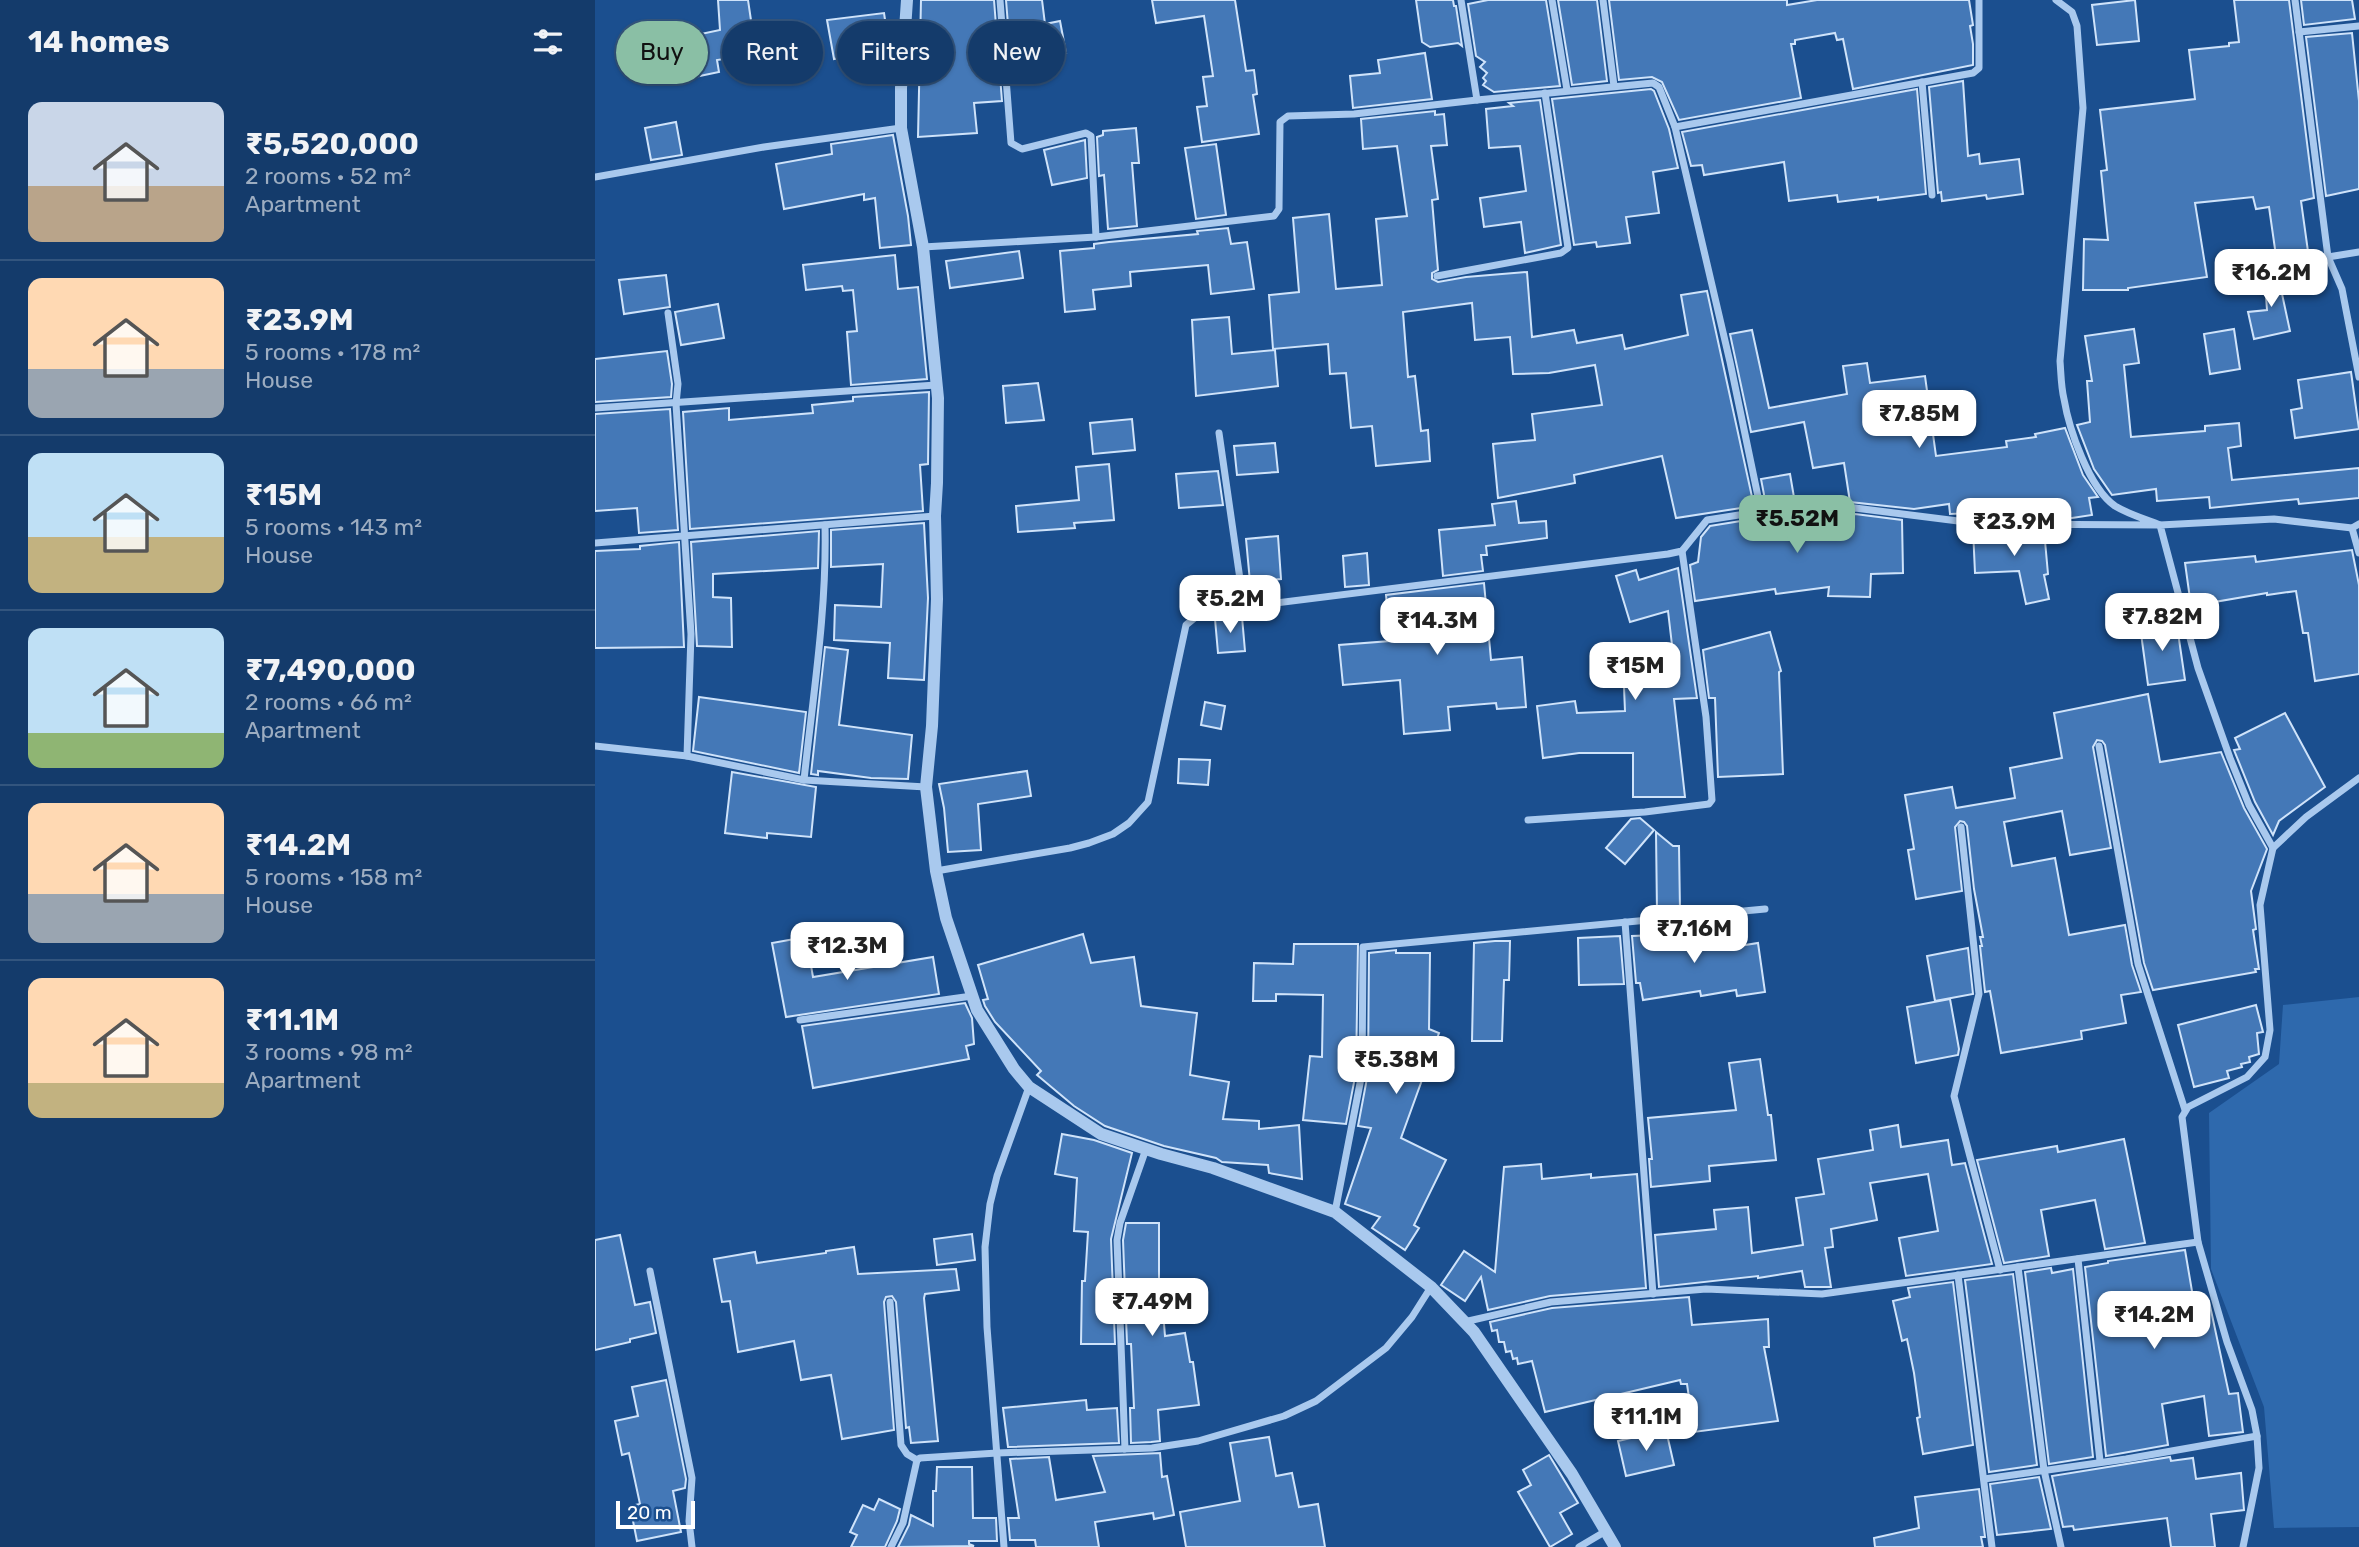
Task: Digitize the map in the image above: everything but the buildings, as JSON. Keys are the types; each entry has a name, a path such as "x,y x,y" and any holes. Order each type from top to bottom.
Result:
{"street":[{"path":"908,0 901,88 901,128 923,247 936,385 937,599 932,726 926,787 936,871 946,918 977,1010 1014,1069 1029,1087 1101,1134 1213,1168 1335,1212 1431,1287 1474,1332 1572,1474 1615,1547"},
{"path":"999,0 1011,143 1022,149 1086,134 1091,136 1097,237"},
{"path":"1461,0 1477,100"},
{"path":"1552,0 1567,90"},
{"path":"1603,0 1613,86"},
{"path":"1675,127 1973,73 1979,68 1979,0"},
{"path":"2056,0 2071,12 2077,26 2083,108 2060,361 2064,399 2072,433 2104,497 2116,506 2160,525"},
{"path":"2295,0 2328,257 2342,289 2359,377"},
{"path":"2299,32 2359,26"},
{"path":"1922,82 1932,195"},
{"path":"923,247 1097,237 1273,216 1279,209 1280,122 1288,116 1354,114 1567,90 1649,83 1656,85 1675,127 1730,362 1761,511"},
{"path":"1437,276 1561,253 1568,248 1545,93"},
{"path":"595,177 764,147 901,128"},
{"path":"2328,257 2359,252"},
{"path":"667,313 678,384 676,404 691,634 687,756"},
{"path":"595,408 936,385"},
{"path":"1219,433 1244,607"},
{"path":"936,871 1070,848 1114,834 1129,823 1148,802 1186,625 1197,616 1244,607 1682,551 1707,520 1777,509 1855,508 1994,524 2160,525 2274,519 2355,526 2359,553"},
{"path":"595,543 935,516"},
{"path":"804,780 824,602 825,525"},
{"path":"2160,525 2198,668 2249,805 2273,848"},
{"path":"1528,820 1645,812 1709,804 1712,800 1706,717 1682,551"},
{"path":"595,746 687,756 804,780 926,787"},
{"path":"2099,746 2138,964 2185,1110"},
{"path":"2243,1547 2259,1468 2257,1436 2252,1410 2227,1342 2199,1242 2182,1116 2185,1110 2247,1077 2265,1057 2270,1030 2260,905 2273,848 2306,817 2357,782"},
{"path":"1961,827 1979,994 1954,1096 2000,1270"},
{"path":"1335,1212 1362,1073 1363,947 1765,909"},
{"path":"1625,922 1653,1294"},
{"path":"800,1020 972,996"},
{"path":"1004,1547 987,1327 985,1247 990,1203 997,1176 1029,1087"},
{"path":"1125,1449 1117,1240 1120,1223 1146,1149"},
{"path":"1464,1322 1551,1302 1706,1289 1822,1294 2199,1242"},
{"path":"2078,1259 2100,1461"},
{"path":"2018,1267 2044,1469 2061,1547"},
{"path":"650,1271 692,1478 689,1521 692,1547"},
{"path":"1958,1275 1992,1547"},
{"path":"917,1460 926,1456 1151,1448 1198,1441 1284,1416 1316,1401 1386,1348 1412,1317 1431,1287"},
{"path":"890,1303 901,1445 907,1454 917,1460"},
{"path":"1984,1479 2126,1459 2257,1436"},
{"path":"891,1547 903,1523 917,1460"},
{"path":"1579,1547 1606,1531"}],"shaded area":[{"path":"2359,997 2359,1527 2274,1528 2264,1407 2211,1269 2209,1113 2279,1064 2283,1005"}]}
